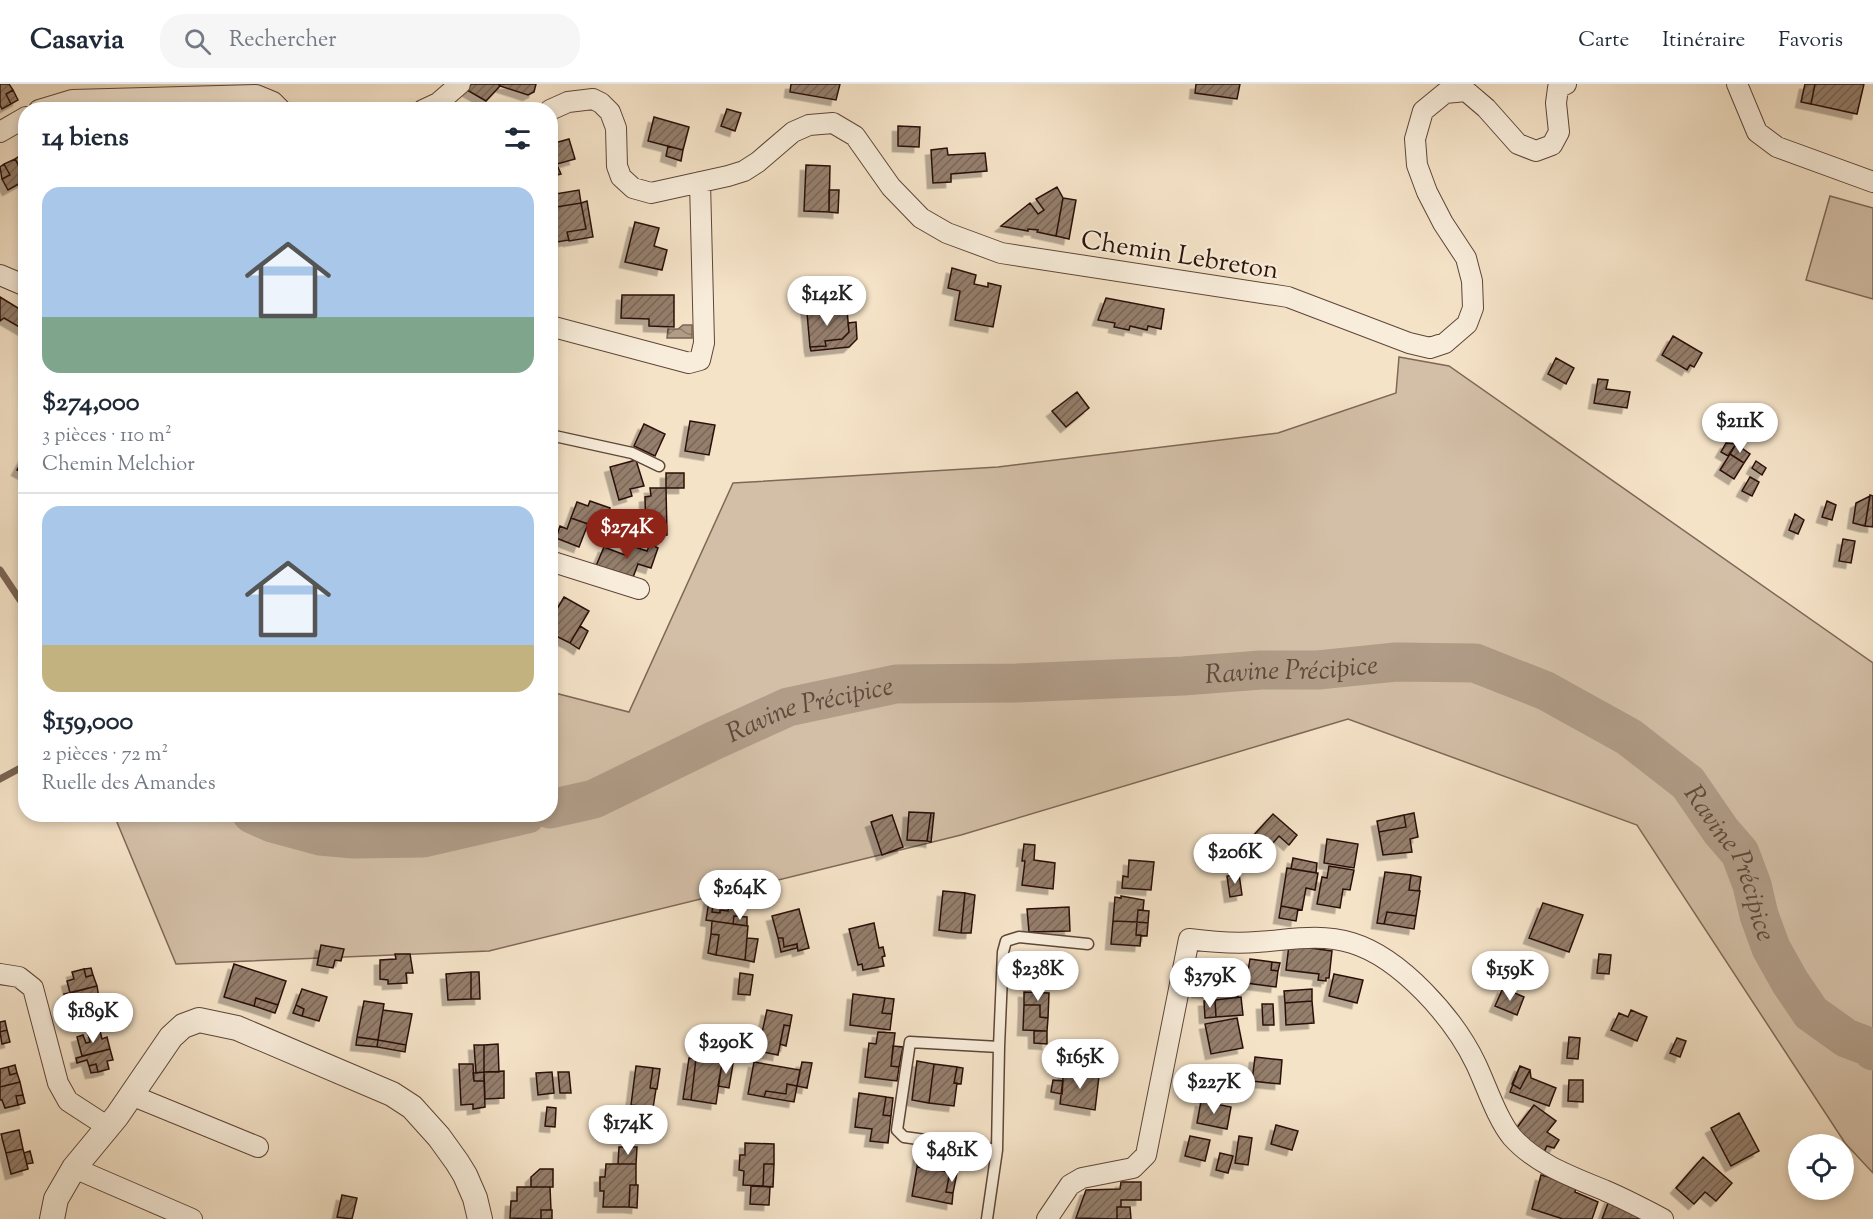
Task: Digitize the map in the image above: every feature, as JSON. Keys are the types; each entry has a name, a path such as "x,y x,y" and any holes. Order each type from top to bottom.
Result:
{"street":[{"path":"439,102 460,84"},
{"name":"Chemin Lebreton","path":"558,106 568,102 593,99 610,112 616,128 617,166 621,177 633,189 651,193 744,171 793,132 809,124 833,123 855,136 891,187 921,218 947,233 1001,253 1288,297 1409,343 1431,348 1444,343 1467,324 1473,308 1473,281 1466,258 1443,223 1427,192 1417,165 1415,139 1423,111 1444,93 1466,92 1486,108 1518,144 1536,151 1552,145 1558,132 1556,103 1558,88 1566,84"},
{"path":"1736,84 1757,132 1777,147 1873,182"},
{"path":"63,102 72,99 256,95 273,102"},
{"path":"0,132 18,122"},
{"path":"558,328 670,359 689,363 699,360 704,343 700,182"},
{"path":"0,275 18,283"},
{"path":"558,564 639,589"},
{"path":"1047,1219 1070,1185 1082,1178 1133,1168 1146,1155 1189,939 1222,943 1323,937 1352,943 1375,952 1432,1000 1458,1031 1511,1136 1533,1156 1563,1173 1607,1191 1663,1219"},
{"path":"0,974 19,977 33,988 58,1083 68,1101 108,1127"},
{"path":"52,1219 56,1199 74,1168 108,1127 171,1037 183,1026 198,1020 237,1028 392,1094 412,1107 439,1137 465,1175 475,1198 480,1219"},
{"path":"131,1095 258,1147"},
{"path":"74,1168 192,1219"}],"lane":[{"path":"558,437 632,453 658,466"},
{"path":"987,1219 997,1150 1003,952 1006,941 1019,937 1088,944"},
{"path":"997,1150 904,1137 897,1130 910,1042 999,1047"}],"shaded area":[{"path":"1830,196 1873,208 1873,299 1806,280"},
{"path":"1399,357 1449,366 1873,663 1873,1173 1854,1153 1854,1134 1839,1134 1637,825 1348,719 961,835 489,951 176,964 117,822 558,822 558,694 629,712 733,483 998,467 1278,433 1396,393"}],"water":[{"path":"683,325 692,325 692,338 667,338 668,329 678,329"}],"building":[{"path":"0,84 9,84 13,90 6,94 11,104 2,109 0,105"},
{"path":"471,84 498,84 500,86 486,101 467,90"},
{"path":"500,84 536,84 534,92 528,95 500,86"},
{"path":"791,84 840,84 836,100 790,92"},
{"path":"1196,84 1240,84 1237,99 1195,93"},
{"path":"1805,84 1815,84 1811,104 1801,102"},
{"path":"1815,84 1864,84 1857,114 1811,104"},
{"path":"13,90 18,100 11,104 6,94"},
{"path":"727,109 741,113 735,131 721,126"},
{"path":"654,117 689,127 683,150 648,141"},
{"path":"898,126 920,127 919,147 898,146"},
{"path":"569,139 575,159 558,164 558,142"},
{"path":"668,146 683,150 681,161 666,156"},
{"path":"947,148 948,155 985,153 987,171 951,174 951,182 933,183 931,150"},
{"path":"15,159 18,165 18,184 8,190 2,179 10,175 4,164"},
{"path":"4,164 10,175 2,179 0,167"},
{"path":"806,165 830,166 829,212 804,211"},
{"path":"1057,187 1063,198 1056,236 1037,232 1038,230 1028,229 1028,231 1001,226 1030,203 1038,214 1044,210 1036,199"},
{"path":"579,190 581,203 558,207 558,194"},
{"path":"829,190 839,190 838,213 829,212"},
{"path":"1063,198 1076,200 1069,239 1056,236"},
{"path":"587,201 593,237 569,241 567,232 586,229 581,203"},
{"path":"581,203 586,229 567,232 569,240 558,242 558,207"},
{"path":"635,222 659,228 654,246 667,250 662,270 625,262"},
{"path":"952,268 976,275 974,284 988,287 988,283 1001,286 993,327 955,320 960,291 948,288"},
{"path":"622,295 674,295 674,327 649,326 649,319 621,318"},
{"path":"0,297 18,308 18,326 4,318 0,321"},
{"path":"828,298 829,312 807,313 806,300"},
{"path":"1106,298 1164,309 1161,329 1148,326 1147,330 1130,326 1129,330 1114,327 1115,323 1098,320"},
{"path":"847,310 849,332 842,339 825,341 826,346 810,347 807,313"},
{"path":"856,322 857,339 849,347 811,351 810,347 826,346 825,341 842,339 849,332 848,323"},
{"path":"1673,336 1702,353 1694,367 1690,365 1687,370 1662,355"},
{"path":"1556,358 1574,368 1566,384 1548,374"},
{"path":"1598,379 1608,380 1606,389 1630,392 1627,408 1594,403"},
{"path":"1077,392 1089,408 1066,427 1052,411"},
{"path":"690,421 715,425 709,455 685,451"},
{"path":"644,424 665,434 655,456 634,446"},
{"path":"1726,443 1736,444 1728,456 1721,452"},
{"path":"1736,444 1750,454 1744,463 1730,454"},
{"path":"1730,454 1744,463 1734,479 1720,470"},
{"path":"636,460 644,486 630,489 632,496 619,500 610,467"},
{"path":"1756,461 1766,468 1762,475 1752,468"},
{"path":"666,473 684,473 684,488 666,488"},
{"path":"1750,477 1759,482 1752,496 1742,491"},
{"path":"650,488 666,488 667,535 646,536 645,497 651,496"},
{"path":"1870,495 1873,496 1873,527 1865,526"},
{"path":"1870,496 1865,526 1853,523 1856,503"},
{"path":"590,501 610,508 602,529 571,518 577,502 588,506"},
{"path":"1827,501 1836,505 1832,520 1822,517"},
{"path":"1795,514 1804,520 1798,534 1789,530"},
{"path":"571,518 588,524 579,547 558,539 560,526 567,529"},
{"path":"1843,539 1855,541 1851,563 1839,561"},
{"path":"650,544 658,548 651,568 638,564 632,580 596,566 604,547 625,555 629,545 647,551"},
{"path":"564,597 589,611 570,643 558,637 558,607"},
{"path":"580,626 588,631 579,649 570,643"},
{"path":"909,812 931,813 927,841 907,840"},
{"path":"931,813 934,813 931,842 927,841"},
{"path":"1414,813 1418,837 1410,839 1412,852 1383,855 1379,832 1406,827 1404,815"},
{"path":"1273,814 1297,835 1289,845 1279,836 1268,849 1253,836"},
{"path":"892,815 903,847 882,855 871,822"},
{"path":"1404,815 1406,827 1379,832 1377,821"},
{"path":"1327,839 1358,844 1354,868 1324,863"},
{"path":"1024,844 1035,845 1034,860 1055,863 1053,889 1022,885 1025,861 1022,861"},
{"path":"1293,858 1317,863 1316,873 1291,869"},
{"path":"1129,860 1154,862 1151,890 1122,888 1123,876 1128,877"},
{"path":"1329,866 1354,870 1350,890 1343,889 1340,908 1317,904 1322,877 1327,878"},
{"path":"1287,868 1318,873 1315,890 1306,888 1302,910 1281,906"},
{"path":"1385,872 1411,875 1409,890 1420,891 1416,916 1387,912 1384,924 1377,923"},
{"path":"1239,874 1242,895 1230,897 1227,876"},
{"path":"1411,875 1421,877 1419,891 1409,890"},
{"path":"943,891 965,893 961,933 939,930"},
{"path":"965,893 975,895 971,933 961,933"},
{"path":"745,894 742,916 734,916 733,924 706,920 710,895 714,896 712,912 720,913 720,910 728,911 731,895"},
{"path":"731,895 728,911 712,912 714,896"},
{"path":"1121,896 1144,900 1143,910 1138,910 1137,922 1113,921 1115,897 1121,898"},
{"path":"1543,903 1583,915 1569,952 1529,938"},
{"path":"1281,906 1298,909 1296,921 1279,918"},
{"path":"1069,907 1070,931 1029,932 1027,909"},
{"path":"799,909 809,948 798,951 797,944 784,947 783,938 778,938 772,916"},
{"path":"1138,910 1149,911 1148,923 1137,922"},
{"path":"1387,912 1416,916 1414,929 1384,924"},
{"path":"734,916 747,917 747,926 733,924"},
{"path":"712,921 748,926 745,960 716,955 719,935 711,934"},
{"path":"1113,921 1137,922 1136,935 1141,935 1140,946 1111,944"},
{"path":"1137,922 1148,923 1147,936 1136,935"},
{"path":"874,923 879,948 883,947 884,966 863,970 862,964 858,965 849,929"},
{"path":"711,934 719,935 716,955 708,953"},
{"path":"747,938 758,939 754,962 745,960"},
{"path":"778,938 783,938 784,947 797,944 797,948 781,952"},
{"path":"321,945 344,949 341,961 335,960 333,968 317,965"},
{"path":"1289,945 1332,951 1329,978 1326,978 1326,981 1318,980 1319,974 1286,970"},
{"path":"395,954 410,954 413,973 406,973 407,983 388,984 388,980 380,979 380,960 396,959"},
{"path":"1599,954 1611,955 1609,974 1597,973"},
{"path":"1250,959 1272,962 1271,970 1278,971 1276,987 1246,983"},
{"path":"1201,960 1233,963 1232,973 1240,974 1238,996 1197,992"},
{"path":"1272,962 1280,963 1278,971 1271,970"},
{"path":"1233,963 1241,964 1240,974 1232,973"},
{"path":"234,964 286,981 278,1005 256,998 254,1006 224,997"},
{"path":"91,968 93,975 86,977 84,969"},
{"path":"84,969 86,977 93,975 97,986 70,993 67,981 74,979 72,972"},
{"path":"471,972 471,999 448,1000 446,974"},
{"path":"471,972 479,972 480,999 471,999"},
{"path":"740,973 753,975 750,995 738,994"},
{"path":"1334,974 1363,980 1357,1003 1329,996"},
{"path":"97,986 99,998 92,1000 94,1009 83,1012 80,1002 68,1005 64,994"},
{"path":"1503,988 1524,997 1517,1015 1495,1006"},
{"path":"302,989 327,997 319,1021 302,1016 304,1009 296,1005"},
{"path":"1312,989 1312,1001 1285,1003 1284,991"},
{"path":"1024,992 1049,993 1048,1018 1040,1017 1040,1005 1024,1005"},
{"path":"853,994 885,998 882,1013 892,1014 890,1030 850,1025"},
{"path":"1241,997 1243,1015 1216,1017 1215,1000"},
{"path":"99,998 102,1007 94,1009 92,1000"},
{"path":"256,998 278,1005 275,1013 254,1006"},
{"path":"885,998 894,999 892,1014 882,1013"},
{"path":"1215,1000 1216,1017 1205,1018 1204,1001"},
{"path":"364,1001 384,1004 378,1040 357,1037"},
{"path":"1312,1001 1314,1023 1286,1025 1285,1003"},
{"path":"80,1002 83,1012 76,1014 73,1004"},
{"path":"1262,1004 1273,1004 1274,1025 1263,1025"},
{"path":"296,1005 304,1009 302,1016 293,1013"},
{"path":"1024,1005 1040,1005 1040,1017 1048,1018 1047,1031 1023,1030"},
{"path":"383,1010 412,1014 406,1045 378,1040"},
{"path":"767,1010 792,1015 790,1026 784,1025 778,1055 758,1051"},
{"path":"1631,1010 1647,1017 1637,1041 1611,1030 1619,1013 1628,1017"},
{"path":"1237,1018 1243,1048 1211,1054 1205,1024"},
{"path":"5,1021 7,1030 0,1032 0,1022"},
{"path":"784,1025 790,1026 786,1046 780,1044"},
{"path":"7,1030 10,1042 2,1044 0,1032"},
{"path":"100,1031 102,1039 107,1037 110,1049 82,1056 77,1037 83,1035 86,1043 90,1042 88,1034"},
{"path":"1034,1031 1047,1031 1047,1044 1034,1043"},
{"path":"878,1032 895,1033 891,1066 899,1067 897,1081 865,1077 869,1043 876,1044"},
{"path":"357,1037 378,1040 377,1047 356,1045"},
{"path":"1569,1037 1580,1038 1578,1059 1567,1058"},
{"path":"1677,1038 1686,1041 1680,1057 1670,1053"},
{"path":"378,1040 406,1045 405,1052 377,1047"},
{"path":"498,1044 499,1072 484,1072 484,1045"},
{"path":"474,1045 484,1045 484,1072 476,1073"},
{"path":"893,1046 903,1047 899,1067 891,1066"},
{"path":"110,1049 113,1060 107,1061 109,1069 98,1072 96,1064 89,1066 87,1060 77,1063 76,1058"},
{"path":"1255,1057 1282,1060 1280,1084 1252,1081"},
{"path":"689,1058 696,1059 691,1100 683,1099"},
{"path":"696,1059 722,1063 716,1104 691,1100"},
{"path":"917,1061 934,1064 929,1103 912,1100"},
{"path":"754,1062 800,1070 797,1086 787,1084 786,1094 766,1091 764,1097 748,1094"},
{"path":"802,1062 812,1063 807,1088 797,1086"},
{"path":"722,1063 733,1064 729,1088 718,1086"},
{"path":"96,1064 98,1072 91,1073 89,1066"},
{"path":"459,1064 473,1064 474,1081 484,1081 485,1107 473,1109 473,1104 461,1105"},
{"path":"934,1064 957,1067 954,1106 929,1103"},
{"path":"15,1065 17,1073 10,1075 8,1067"},
{"path":"636,1066 653,1068 650,1088 656,1089 653,1108 631,1105"},
{"path":"1520,1066 1530,1070 1520,1089 1512,1084"},
{"path":"1520,1066 1530,1070 1531,1078 1556,1088 1549,1106 1510,1092"},
{"path":"8,1067 10,1075 17,1073 20,1082 0,1087 0,1069"},
{"path":"957,1067 963,1068 961,1084 954,1083"},
{"path":"653,1068 660,1069 657,1089 650,1088"},
{"path":"1064,1070 1099,1076 1095,1110 1060,1104"},
{"path":"504,1071 504,1098 485,1099 484,1072"},
{"path":"484,1072 484,1081 474,1081 473,1073"},
{"path":"552,1072 554,1093 538,1095 536,1073"},
{"path":"558,1072 569,1072 571,1093 560,1093"},
{"path":"1053,1080 1063,1081 1062,1094 1051,1092"},
{"path":"1569,1080 1583,1080 1583,1102 1568,1101"},
{"path":"20,1082 23,1095 16,1096 18,1105 5,1108 0,1100 0,1087"},
{"path":"787,1084 797,1086 794,1102 764,1097 766,1091 786,1094"},
{"path":"859,1093 886,1097 883,1115 891,1116 888,1143 870,1141 872,1129 855,1127"},
{"path":"23,1095 25,1103 18,1105 16,1096"},
{"path":"886,1097 893,1098 891,1116 883,1115"},
{"path":"1201,1101 1231,1107 1227,1129 1197,1123"},
{"path":"1534,1105 1556,1121 1547,1132 1559,1140 1554,1148 1547,1146 1543,1154 1516,1129"},
{"path":"547,1107 556,1108 555,1127 545,1126"},
{"path":"1739,1113 1759,1151 1731,1166 1711,1128"},
{"path":"1276,1125 1298,1131 1292,1150 1271,1144"},
{"path":"19,1130 23,1149 6,1153 1,1134"},
{"path":"1190,1136 1210,1140 1205,1161 1185,1156"},
{"path":"1239,1136 1252,1138 1248,1165 1235,1163"},
{"path":"745,1143 774,1144 774,1164 764,1164 763,1186 743,1185 744,1171 739,1170 740,1155 745,1155"},
{"path":"619,1147 637,1147 636,1164 618,1164"},
{"path":"920,1147 960,1152 955,1173 917,1167"},
{"path":"23,1149 28,1169 11,1174 6,1153"},
{"path":"30,1151 33,1163 27,1164 24,1153"},
{"path":"1220,1153 1233,1156 1228,1173 1216,1170"},
{"path":"1703,1157 1732,1183 1716,1201 1705,1192 1694,1204 1676,1188"},
{"path":"606,1164 636,1164 636,1185 630,1185 629,1207 603,1207 604,1191 600,1191 600,1177 605,1177"},
{"path":"764,1164 774,1164 773,1187 763,1186"},
{"path":"917,1167 950,1172 946,1192 953,1193 952,1204 912,1196"},
{"path":"540,1169 553,1169 553,1187 531,1187 531,1177"},
{"path":"950,1172 957,1173 953,1193 946,1192"},
{"path":"1541,1175 1577,1185 1575,1192 1598,1202 1592,1219 1563,1219 1532,1209"},
{"path":"1121,1182 1141,1182 1141,1200 1121,1200 1121,1207 1117,1207 1117,1219 1076,1218 1086,1190 1120,1189"},
{"path":"630,1185 638,1185 637,1208 629,1207"},
{"path":"751,1186 770,1187 769,1205 750,1204"},
{"path":"517,1187 550,1187 551,1210 541,1210 541,1219 510,1218 511,1201 517,1201"},
{"path":"342,1195 357,1198 352,1219 337,1217"},
{"path":"1610,1198 1641,1212 1638,1219 1602,1219"},
{"path":"1117,1207 1130,1207 1131,1219 1117,1219"},
{"path":"541,1210 552,1210 552,1219 541,1219"}],"waterway":[{"path":"0,570 18,597"},
{"name":"Ravine Précipice","path":"558,807 594,799 788,707 896,684 1016,683 1183,676 1261,670 1318,670 1396,662 1475,663 1546,691 1629,737 1688,783 1721,831 1740,853 1771,948 1811,1013 1846,1038 1867,1046 1873,1051"},
{"name":"Ravine Précipice","path":"0,779 18,769"},
{"name":"Ravine Précipice","path":"270,822 320,836 354,839 423,838 492,822"}]}
